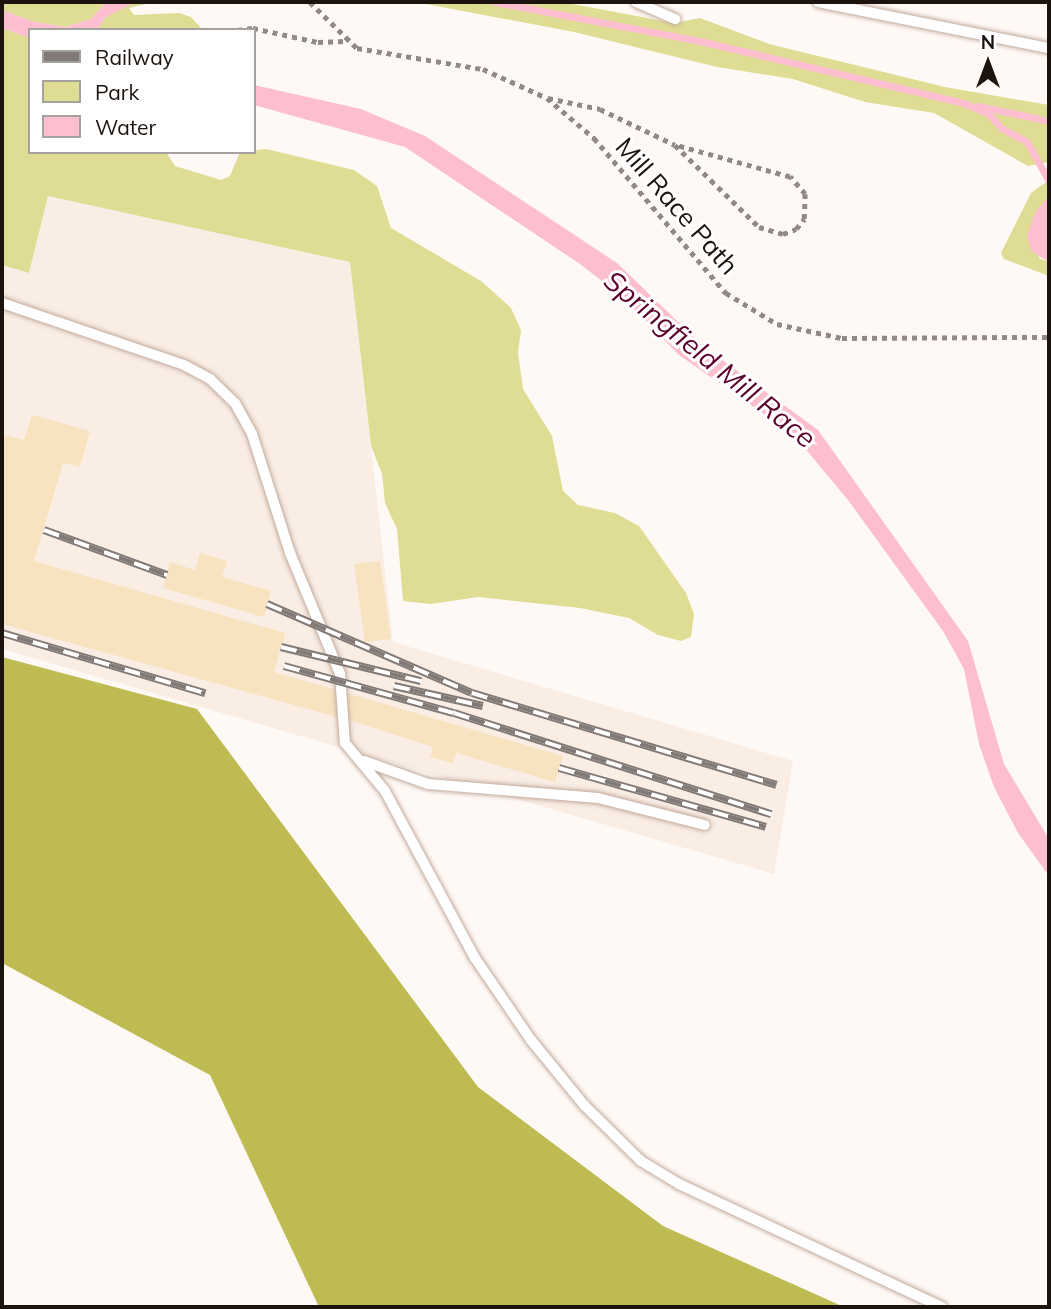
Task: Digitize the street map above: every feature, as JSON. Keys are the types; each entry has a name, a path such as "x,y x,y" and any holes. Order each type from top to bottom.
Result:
{"lane":[{"path":"636,2 675,19"},
{"path":"818,2 1049,48"},
{"path":"2,303 184,365 210,379 235,403 252,434 290,553 340,674 341,730 354,755 385,791 475,958 531,1040 584,1105 641,1161 679,1184 942,1307"},
{"path":"354,755 428,784 598,799 705,825"}],"path":[{"path":"310,2 345,41"},
{"name":"Mill Race Path","path":"256,29 318,42 345,41 357,48 483,69 547,98 594,138 668,230 726,293 777,324 842,338 1049,337"},
{"path":"547,98 600,109 675,145 790,177 805,194 804,219 796,229 783,233 759,227 675,145"}],"shaded area":[{"path":"48,196 350,262 393,642 793,761 774,874 2,649 2,265 29,273"},
{"path":"2,657 197,709 478,1087 663,1226 844,1307 319,1307 210,1075 2,963"}],"green space":[{"path":"2,2 106,2 91,19 66,27 34,22 2,10"},
{"path":"135,2 154,2 129,8 134,15 179,13 191,17 201,28 98,28 105,18"},
{"path":"415,2 562,2 674,23 700,18 769,44 945,87 1049,105 1049,162 1028,166 934,113 865,102 793,79 717,67 574,32"},
{"path":"2,28 28,37 28,154 167,154 175,166 221,180 230,176 239,154 256,154 256,150 266,149 354,170 377,186 391,228 481,281 511,308 521,330 518,353 523,389 552,436 563,491 578,505 615,513 639,526 686,593 694,614 691,637 681,641 658,635 629,618 580,608 478,597 431,604 403,601 397,529 385,503 382,474 371,446 350,262 48,196 29,273 2,265"},
{"path":"1049,180 1039,258 1049,262 1049,276 1004,259 1001,253 1031,193"}],"water":[{"path":"106,2 135,2 105,18 98,28 28,28 28,37 2,28 2,10 34,22 66,27 91,19"},
{"name":"Springfield Mill Race","path":"256,85 361,109 425,136 617,263 703,346 818,430 968,641 1004,764 1049,839 1049,876 1018,833 994,787 979,744 964,669 943,631 848,500 793,434 679,355 620,295 580,264 405,147 256,106"},
{"path":"1049,196 1049,262 1031,251 1027,235 1036,211"}],"building":[{"path":"32,415 90,431 80,467 63,463 34,561 285,633 274,672 563,756 555,782 456,753 453,763 430,757 433,747 355,722 2,624 2,434 24,440"},
{"path":"200,553 227,561 222,577 271,591 264,617 163,588 170,562 195,570"},
{"path":"380,561 391,639 365,642 354,564"}],"waterway":[{"path":"495,2 704,42 964,103 989,114 1001,128 1027,142 1049,181"},
{"path":"978,106 1049,121"}],"railway":[{"path":"44,530 167,575"},
{"path":"267,604 472,693 776,785"},
{"path":"2,633 205,693"},
{"path":"281,647 421,681"},
{"path":"284,666 454,713 771,814"},
{"path":"394,686 483,706"},
{"path":"559,768 766,827"}]}
